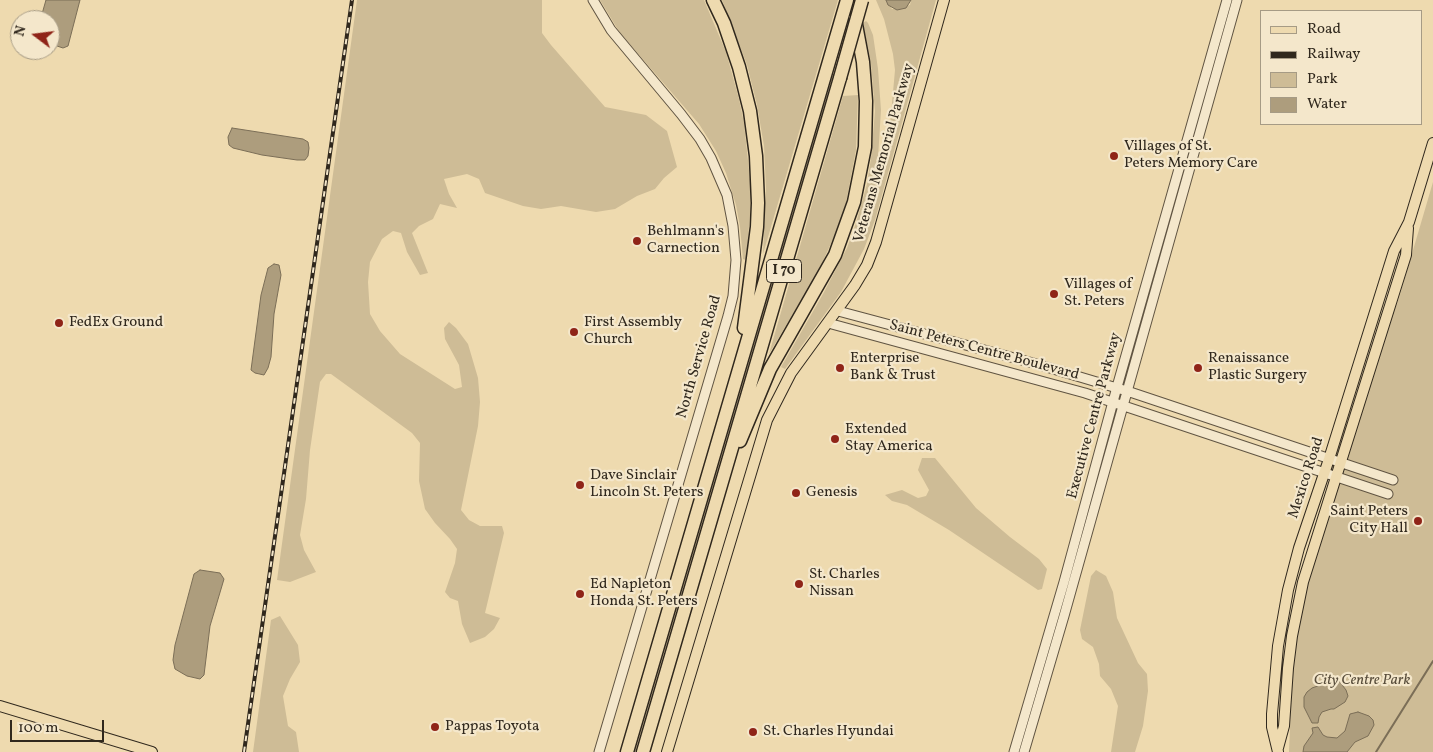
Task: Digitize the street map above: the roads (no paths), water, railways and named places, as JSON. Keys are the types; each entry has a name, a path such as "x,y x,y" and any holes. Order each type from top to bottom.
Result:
{"highway":[{"path":"713,0 724,23 739,67 750,111 757,164 756,248 739,368"},
{"path":"728,465 745,433 770,369 835,255 854,202 865,147 866,101 861,46 848,0"},
{"name":"I 70","path":"627,752 848,0"},
{"name":"I 70","path":"642,752 728,465 862,0"}],"main road":[{"name":"Veterans Memorial Parkway","path":"667,752 767,420 791,373 838,311 866,265 876,242 944,0"},
{"name":"Mexico Road","path":"1278,751 1272,727 1272,714 1280,631 1288,590 1299,548 1325,473 1394,251 1408,222 1433,143"},
{"name":"Mexico Road","path":"1278,751 1284,726 1288,668 1298,604 1307,568 1406,255 1408,222"},
{"path":"0,706 152,752"}],"street":[{"name":"North Service Road","path":"593,0 611,30 700,138 727,195 736,242 733,296 728,316 599,752"},
{"name":"Executive Centre Parkway","path":"1014,752 1064,582 1113,401 1227,0"},
{"name":"Executive Centre Parkway","path":"1024,752 1237,0"},
{"name":"Saint Peters Centre Boulevard","path":"838,311 1016,358 1127,391 1393,480"},
{"name":"Saint Peters Centre Boulevard","path":"828,324 1123,404 1388,494"}],"water":[{"path":"46,0 80,0 68,46 60,47 60,10 43,10"},
{"path":"886,0 911,0 906,8 897,10 888,5"},
{"path":"232,128 303,139 308,142 308,156 305,160 297,160 262,155 233,148 229,145 228,137"},
{"path":"274,264 279,265 281,275 274,314 271,357 264,375 251,370 261,295 268,268"},
{"path":"200,570 220,573 224,579 210,626 204,675 200,679 187,676 175,669 173,660 175,645 194,574"},
{"path":"1332,681 1339,681 1348,696 1345,702 1334,709 1322,712 1318,723 1312,723 1304,707 1304,697 1312,688"},
{"path":"1358,712 1369,716 1373,720 1374,725 1368,736 1355,742 1347,752 1303,752 1304,746 1313,733 1312,728 1318,727 1323,735 1337,738 1345,731 1350,714"}],"waterway":[{"path":"1376,752 1433,661"}],"railway":[{"path":"244,752 352,0"}],"place":[{"name":"Villages of St. Peters Memory Care","path":"1114,156"},
{"name":"Behlmann's Carnection","path":"637,241"},
{"name":"Villages of St. Peters","path":"1054,294"},
{"name":"FedEx Ground","path":"59,323"},
{"name":"First Assembly Church","path":"574,332"},
{"name":"Enterprise Bank & Trust","path":"840,368"},
{"name":"Renaissance Plastic Surgery","path":"1198,368"},
{"name":"Extended Stay America","path":"835,439"},
{"name":"Dave Sinclair Lincoln St. Peters","path":"580,485"},
{"name":"Genesis","path":"796,493"},
{"name":"Saint Peters City Hall","path":"1418,521"},
{"name":"St. Charles Nissan","path":"799,584"},
{"name":"Ed Napleton Honda St. Peters","path":"580,594"},
{"name":"Pappas Toyota","path":"435,727"},
{"name":"St. Charles Hyundai","path":"753,732"}],"park label":[{"name":"City Centre Park","path":"1362,681"}]}
